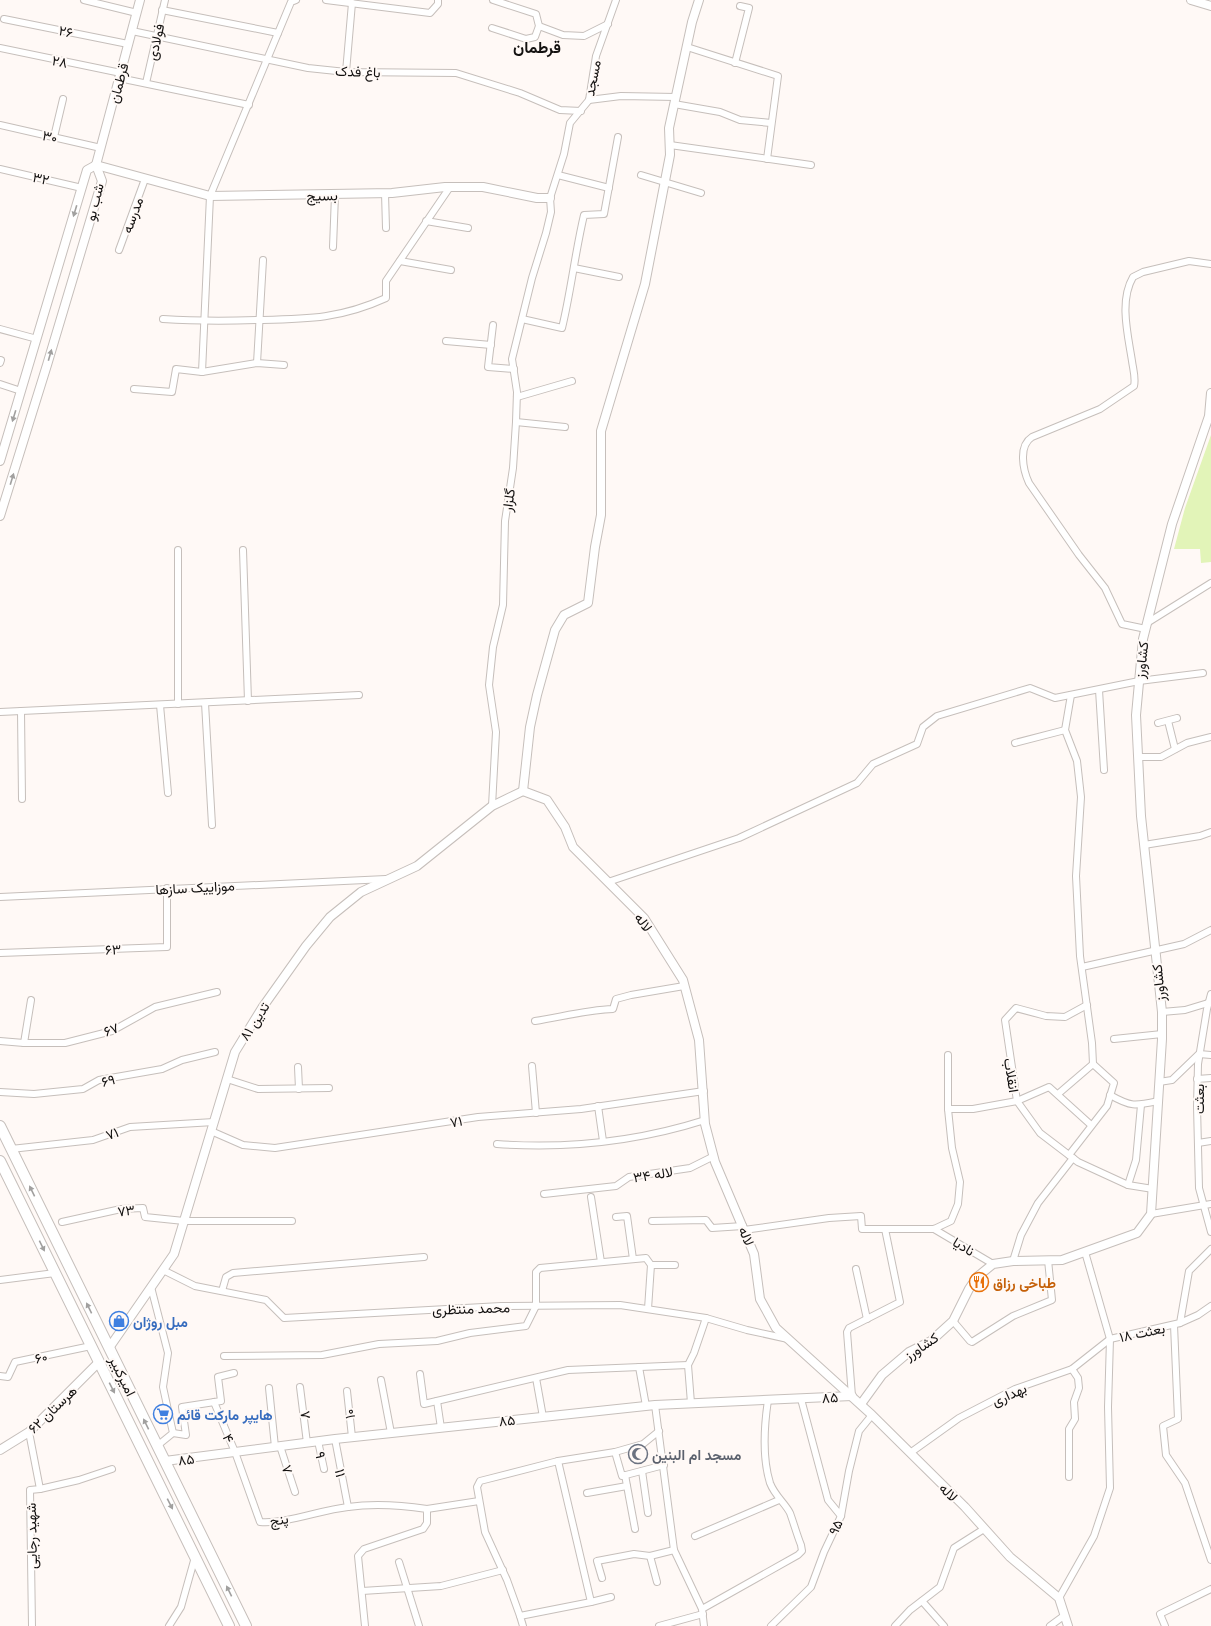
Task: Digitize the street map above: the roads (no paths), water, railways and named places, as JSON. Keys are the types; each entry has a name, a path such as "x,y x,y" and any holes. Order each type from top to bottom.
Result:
{"main road":[{"name":"امیرکبیر","path":"0,1126 164,1461 202,1533 246,1626"},
{"name":"امیرکبیر","path":"0,1161 180,1522 229,1626"},
{"path":"180,1522 193,1516"},
{"path":"188,1539 202,1533"}],"street":[{"path":"84,0 137,13"},
{"name":"قرطمان","path":"96,165 140,0"},
{"name":"فولادی","path":"146,83 165,0"},
{"path":"202,372 210,196 291,2 296,0"},
{"path":"326,0 430,13 438,4 438,0"},
{"path":"492,28 526,39 535,37 539,26 536,14 493,0"},
{"name":"مسجد","path":"550,198 558,175 570,124 589,100 596,56 616,0"},
{"path":"523,791 530,727 540,682 555,630 564,615 588,603 600,515 601,431 607,406 645,284 670,155 668,128 699,0"},
{"path":"1191,0 1211,6"},
{"path":"346,72 352,3"},
{"path":"735,63 749,8 740,6"},
{"path":"162,10 278,33"},
{"name":"۲۶","path":"4,19 128,44"},
{"path":"539,26 563,35 584,36 608,24"},
{"name":"باغ فدک","path":"132,31 308,68 346,72 456,73 520,93 560,110 581,111"},
{"path":"687,47 778,76 767,159"},
{"name":"۲۸","path":"0,48 120,75 146,83 249,105"},
{"path":"589,100 621,96 675,101 720,112 740,120 771,123"},
{"path":"54,137 63,99"},
{"name":"۳۰","path":"0,125 101,148"},
{"path":"522,319 562,328 569,300 584,215 604,214 618,138"},
{"path":"670,145 811,164"},
{"name":"بسیج","path":"96,165 145,180 210,196 335,195 385,193 450,187 483,187 537,198 550,198"},
{"name":"شب بو","path":"0,461 87,170 96,165 102,181 45,373 0,516"},
{"name":"۳۲","path":"0,169 82,188"},
{"path":"558,175 609,188"},
{"path":"641,175 701,193"},
{"name":"مدرسه","path":"119,250 145,180"},
{"path":"162,319 204,321 318,319 351,312 386,298 386,281 450,187"},
{"path":"385,193 386,228"},
{"path":"333,247 335,195"},
{"name":"گلزار","path":"492,806 496,732 488,685 493,647 503,605 505,521 513,468 517,398 512,359 550,219 550,198"},
{"path":"426,221 468,228"},
{"path":"257,363 263,260"},
{"path":"400,261 451,270"},
{"path":"1211,264 1189,261 1143,272 1133,277 1127,293 1126,323 1135,377 1134,386 1100,409 1032,437 1027,440 1024,448 1024,469 1029,482 1079,555 1105,588 1122,624 1146,626 1211,583"},
{"path":"574,268 619,277"},
{"path":"493,325 488,367 514,369"},
{"path":"0,329 37,339"},
{"path":"446,341 491,345"},
{"path":"134,389 172,392 176,369 202,372 257,363 284,364"},
{"path":"517,398 572,381"},
{"path":"0,384 21,391"},
{"name":"کشاورز","path":"1151,1214 1160,1082 1162,1012 1144,845 1136,715 1146,626 1172,524 1209,416 1211,393"},
{"path":"516,422 565,427"},
{"path":"178,550 178,704"},
{"path":"243,550 248,701"},
{"path":"608,882 739,838 857,783 873,764 917,744 923,727 937,716 1030,688 1055,698 1139,682 1203,673"},
{"path":"1099,690 1104,770"},
{"path":"0,712 358,695"},
{"path":"1013,1261 1021,1235 1038,1203 1071,1157 1091,1125 1107,1106 1114,1083 1093,1064 1082,967 1076,876 1081,797 1077,761 1065,730 1071,695"},
{"path":"205,703 212,825"},
{"path":"160,705 168,793"},
{"path":"21,711 22,799"},
{"path":"1158,723 1176,718"},
{"path":"1168,721 1176,749"},
{"path":"1015,743 1065,730"},
{"path":"1138,757 1161,757 1186,743 1211,737"},
{"name":"تدین ۸۱","path":"109,1348 174,1254 235,1052 262,1008 316,934 330,917 361,892 417,866 492,806 523,791"},
{"name":"لاله","path":"523,791 547,800 565,827 573,847 644,918 683,980 699,1040 705,1120 714,1156 754,1254 760,1299 776,1328 872,1415 1010,1557 1059,1598"},
{"path":"1144,845 1200,836 1211,832"},
{"name":"موزاییک سازها","path":"0,897 167,888 390,879"},
{"name":"۶۳","path":"0,953 168,947 167,888"},
{"path":"1082,967 1184,944 1211,930"},
{"path":"535,1021 562,1017 590,1010 613,1009 616,1000 631,995 684,986"},
{"name":"۶۷","path":"0,1041 24,1043 65,1043 112,1031 155,1007 217,992"},
{"name":"بعثت","path":"1211,994 1199,1054 1198,1079 1199,1188 1211,1232"},
{"path":"24,1043 31,1000"},
{"path":"1162,1012 1185,1010 1208,1003"},
{"name":"انقلاب","path":"1087,1005 1065,1017 1046,1016 1016,1008 1005,1020 1017,1101 1040,1133 1071,1157 1128,1185 1153,1189"},
{"path":"1114,1039 1162,1034"},
{"name":"۶۹","path":"0,1092 34,1094 83,1089 99,1080 162,1069 182,1060 215,1052"},
{"path":"1160,1082 1172,1080 1199,1054 1211,1055"},
{"path":"652,1221 706,1220 712,1228 744,1228 829,1218 861,1216 862,1229 934,1229 951,1221 958,1204 960,1182 952,1148 948,1109 948,1055"},
{"path":"1058,1094 1093,1064"},
{"path":"532,1066 536,1113"},
{"path":"298,1067 299,1089"},
{"path":"1198,1079 1211,1078"},
{"path":"227,1079 258,1089 329,1088"},
{"path":"948,1109 973,1110 1017,1101 1050,1087 1091,1125"},
{"name":"۷۱","path":"211,1131 242,1145 275,1148 478,1118 598,1106 704,1091"},
{"path":"1110,1095 1128,1105 1141,1105 1158,1101"},
{"path":"1128,1185 1136,1160 1141,1105"},
{"path":"598,1106 602,1141"},
{"path":"497,1144 557,1146 602,1141 661,1133 705,1120"},
{"name":"۷۱","path":"11,1149 93,1140 130,1127 214,1122"},
{"path":"1198,1143 1211,1141"},
{"name":"لاله ۳۴","path":"544,1194 616,1186 629,1177 690,1168 714,1156"},
{"path":"591,1197 601,1262"},
{"path":"993,1264 1013,1261 1062,1260 1137,1233 1151,1214 1211,1204"},
{"name":"۷۳","path":"62,1222 121,1209 143,1208 145,1217 184,1221"},
{"path":"616,1217 626,1216 633,1259"},
{"path":"184,1221 292,1221"},
{"path":"852,1396 847,1332 848,1328 900,1302 885,1228"},
{"name":"نادیا","path":"934,1229 993,1264"},
{"path":"1211,1250 1189,1271 1177,1324 1178,1418 1163,1426 1166,1455 1185,1483 1211,1560"},
{"path":"1068,1626 1059,1598 1094,1536 1110,1488 1108,1407 1110,1339 1085,1252"},
{"path":"222,1291 226,1277 233,1273 424,1257"},
{"path":"224,1356 322,1355 379,1344 437,1342 470,1333 526,1326 536,1306 536,1272 538,1270 601,1262 646,1258 651,1264 648,1309"},
{"path":"953,1321 972,1342 1013,1316 1052,1300 1048,1260"},
{"path":"651,1264 675,1265"},
{"name":"کشاورز","path":"860,1404 882,1376 909,1352 931,1341 953,1321 969,1289 977,1277 993,1264"},
{"path":"856,1269 867,1319"},
{"name":"محمد منتظری","path":"163,1270 195,1286 266,1300 278,1314 284,1318 293,1319 453,1308 620,1305 706,1318 747,1330 788,1339"},
{"path":"0,1280 56,1274"},
{"path":"151,1287 168,1353 163,1387 173,1433"},
{"name":"بعثت ۱۸","path":"1110,1339 1177,1324 1198,1316 1211,1306"},
{"path":"691,1403 688,1366 706,1318"},
{"name":"بهداری","path":"910,1453 959,1418 1015,1389 1072,1369 1110,1339"},
{"name":"۶۰","path":"0,1376 8,1377 15,1362 91,1346"},
{"name":"هرستان ۶۲","path":"0,1450 29,1432 99,1362"},
{"path":"420,1374 424,1404 568,1370 688,1366"},
{"path":"639,1367 646,1406"},
{"path":"1069,1477 1069,1429 1075,1419 1074,1402 1079,1388 1078,1378 1072,1369"},
{"path":"173,1433 186,1436 182,1407 221,1401 218,1377 234,1374"},
{"path":"536,1378 543,1417"},
{"path":"381,1380 391,1433"},
{"name":"۸","path":"300,1387 307,1443"},
{"name":"۷","path":"268,1388 278,1447 295,1492"},
{"name":"۱۰","path":"347,1392 352,1437"},
{"name":"۸۵","path":"164,1461 352,1437 655,1405 852,1396"},
{"path":"801,1399 828,1500 841,1516"},
{"path":"659,1626 702,1612 798,1555 802,1551 789,1512 779,1500 770,1483 766,1466 765,1424 768,1400"},
{"path":"437,1401 441,1428"},
{"name":"۴","path":"214,1402 235,1452"},
{"path":"655,1405 674,1550 702,1612 704,1626"},
{"name":"۹۵","path":"771,1626 811,1587 824,1552 841,1516 849,1471 859,1431 872,1415"},
{"path":"523,1626 503,1570 485,1532 476,1487 480,1481 558,1461 615,1452 643,1444 659,1431"},
{"name":"شهید رجایی","path":"29,1432 40,1489 30,1490 32,1626"},
{"path":"157,1446 173,1433"},
{"name":"۱۱","path":"335,1439 348,1507"},
{"name":"۹","path":"318,1441 324,1469"},
{"name":"پنج","path":"235,1452 260,1522 287,1519 348,1507"},
{"path":"615,1452 622,1476 664,1465"},
{"path":"558,1461 591,1602"},
{"path":"40,1489 79,1480 112,1469"},
{"path":"642,1471 648,1512"},
{"path":"625,1475 635,1529"},
{"path":"587,1493 627,1486"},
{"path":"695,1536 779,1500"},
{"path":"348,1507 394,1504 428,1509 479,1501"},
{"path":"365,1626 358,1556 360,1551 423,1530 427,1523 428,1509"},
{"path":"895,1626 922,1601 940,1587 954,1548 984,1529"},
{"path":"602,1578 597,1561 634,1554 650,1556 674,1550"},
{"path":"169,1626 181,1607 195,1555"},
{"path":"650,1556 657,1582"},
{"path":"399,1562 420,1626"},
{"path":"362,1592 441,1586 503,1570"},
{"path":"1165,1626 1160,1614 1211,1589"},
{"path":"520,1616 612,1597"},
{"path":"922,1601 944,1626"},
{"path":"1050,1626 1065,1615"}],"place":[{"name":"طباخی رزاق","path":"979,1282"},
{"name":"مبل روژان","path":"119,1321"},
{"name":"هایپر مارکت قائم","path":"163,1414"},
{"name":"مسجد ام البنین","path":"638,1454"}],"district":[{"name":"قرطمان","path":"537,47"}]}
